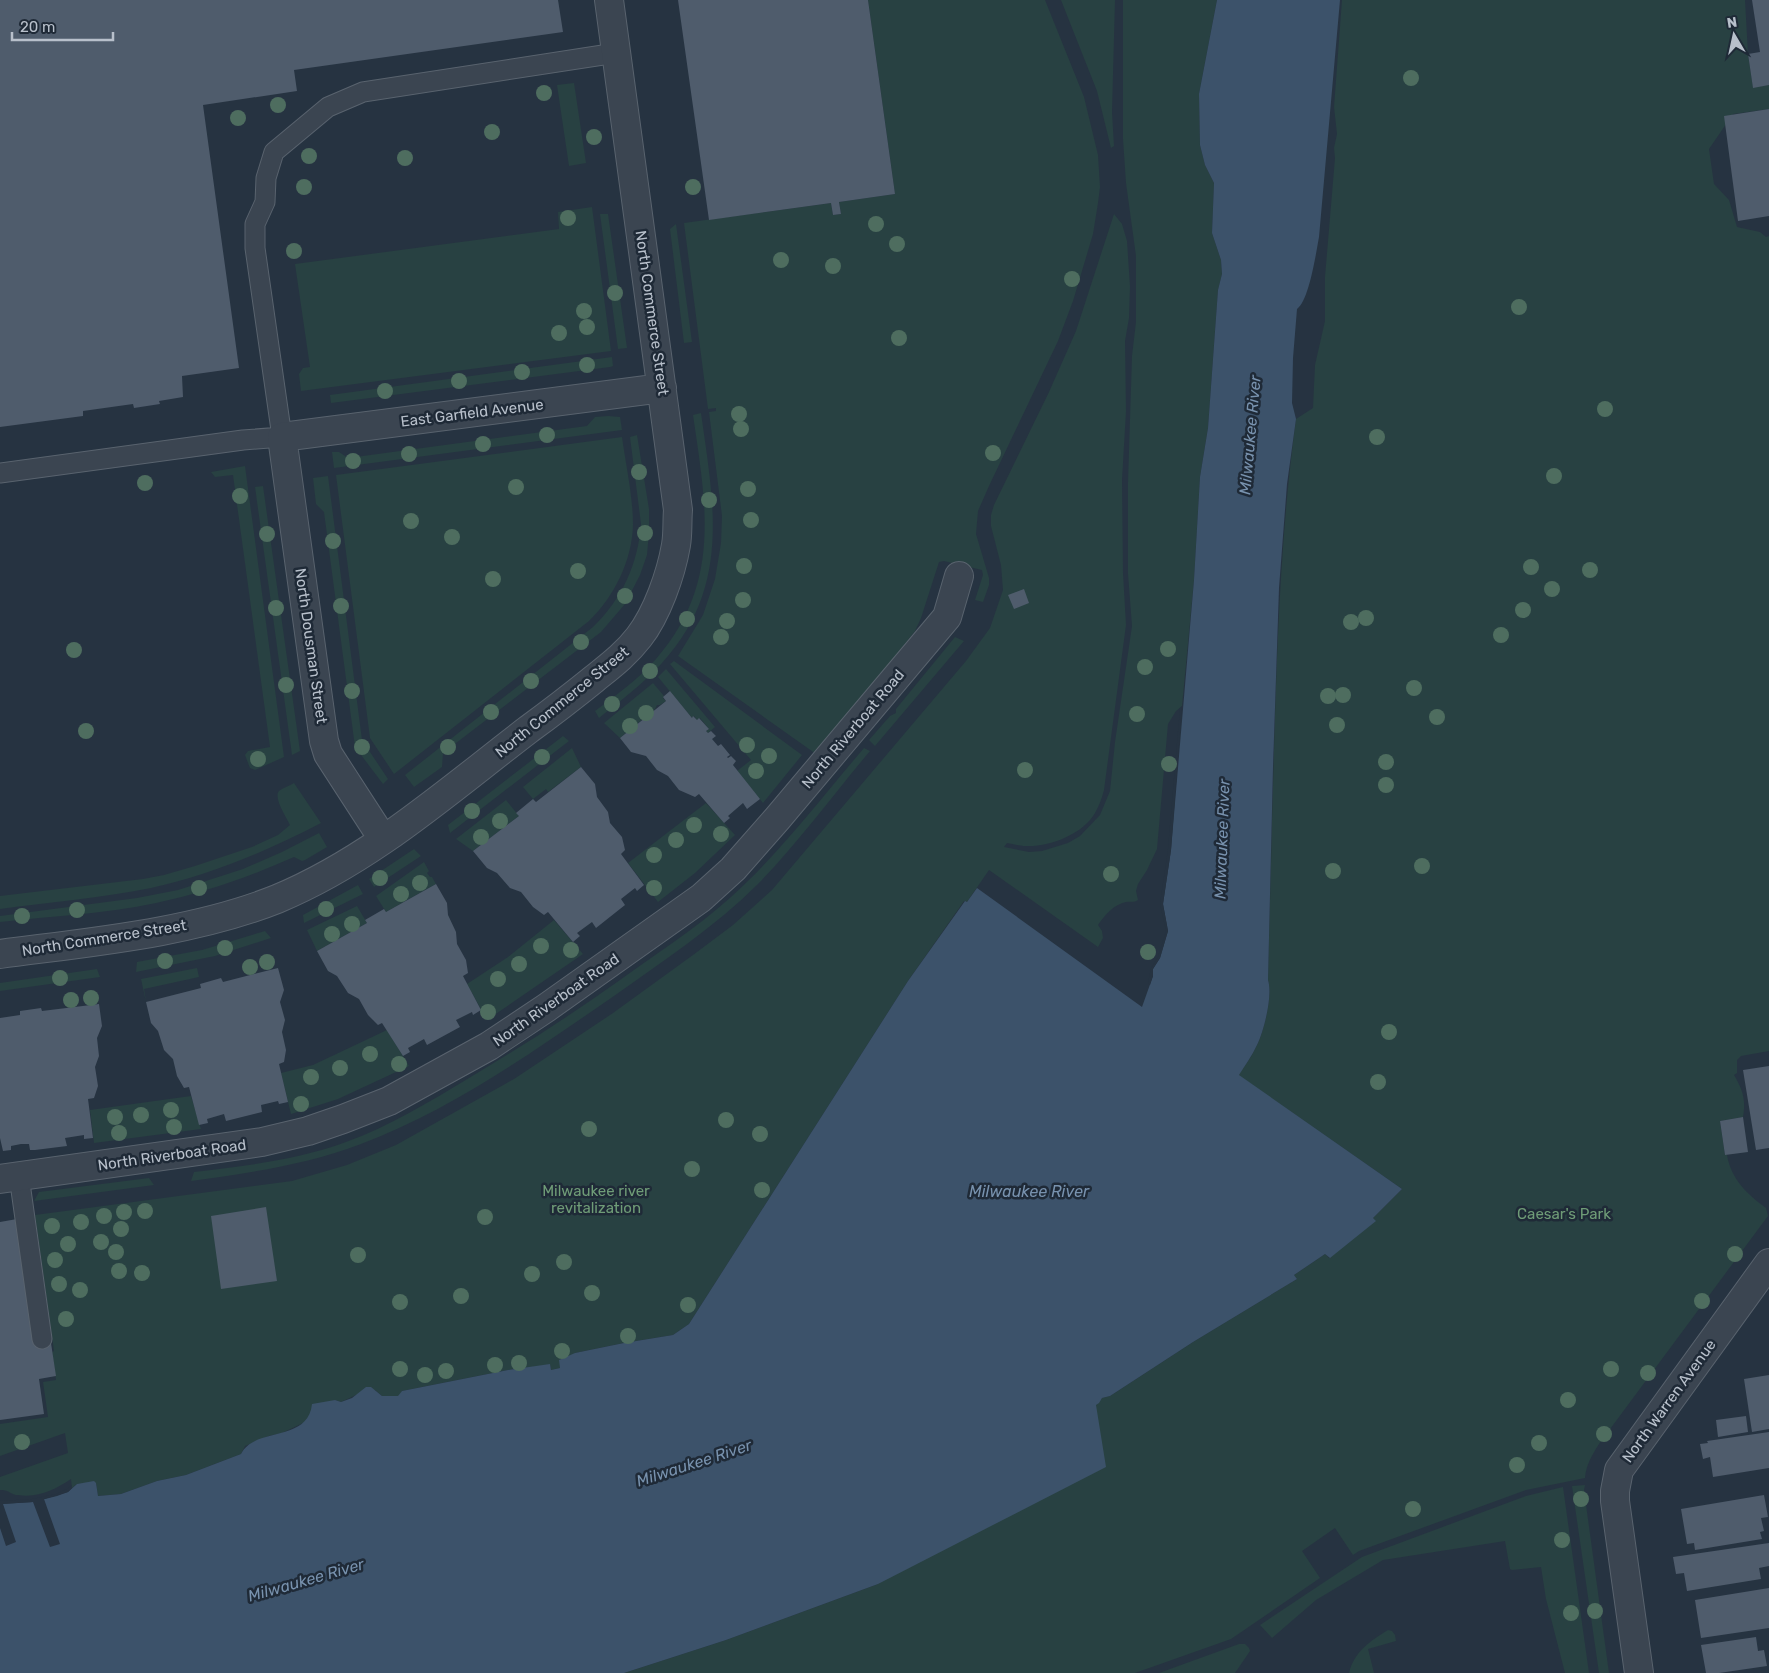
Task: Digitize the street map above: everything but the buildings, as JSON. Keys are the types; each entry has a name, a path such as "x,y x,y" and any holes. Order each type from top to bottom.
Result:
{"street":[{"name":"North Commerce Street","path":"0,954 113,940 196,923 235,913 276,899 327,876 383,840 578,691 625,654 640,636 667,581 676,545 678,510 609,0"},
{"name":"East Garfield Avenue","path":"282,437 662,388"},
{"name":"North Dousman Street","path":"282,437 323,732 328,754 383,840"},
{"name":"North Riverboat Road","path":"10,1177 262,1142 308,1131 389,1101 489,1046 701,898 733,869 947,617 959,576"},
{"name":"North Warren Avenue","path":"1639,1673 1615,1501 1619,1470 1769,1262"}],"lane":[{"path":"0,473 243,440 282,437 255,248 255,224 265,202 266,178 274,152 328,107 363,92 616,53"},
{"path":"10,1177 42,1339"}],"green space":[{"path":"868,0 1045,0 1084,97 1098,155 1100,187 1093,234 1073,301 1058,341 978,511 976,534 989,578 989,585 983,602 975,600 983,575 982,570 944,561 939,562 915,631 816,754 678,656 703,615 715,579 721,543 722,516 709,412 716,411 716,408 708,409 684,223 831,203 833,215 841,214 839,202 895,194"},
{"path":"1061,0 1115,0 1112,112 1114,146 1111,148 1097,91"},
{"name":"Milwaukee river revitalization","path":"1123,0 1217,0 1199,94 1200,145 1205,165 1214,183 1212,233 1221,260 1222,274 1218,290 1208,428 1200,477 1194,580 1182,706 1176,711 1168,724 1157,849 1138,884 1136,891 1138,900 1117,905 1103,918 1098,925 1102,931 1103,938 1098,947 989,870 967,902 964,901 908,981 689,1324 673,1335 575,1353 560,1368 551,1370 550,1365 508,1370 402,1391 399,1396 382,1396 375,1390 358,1394 341,1402 335,1400 311,1414 305,1422 282,1433 245,1446 241,1454 186,1475 157,1481 121,1494 98,1496 96,1483 77,1484 72,1488 71,1479 52,1490 40,1494 16,1495 0,1490 0,1477 68,1453 65,1433 0,1456 0,1424 48,1417 43,1382 56,1380 52,1352 54,1351 35,1215 292,1181 347,1165 396,1145 514,1079 613,1013 733,925 772,890 966,661 990,628 1003,590 1001,565 991,526 991,515 1076,331 1114,214 1122,224 1127,241 1130,286 1129,318 1125,341 1126,411 1122,480 1123,573 1126,625 1104,790 1095,813 1083,827 1074,833 1055,842 1035,846 1007,843 1004,847 1029,852 1042,851 1068,843 1080,836 1100,815 1110,791 1115,742 1132,626 1128,574 1128,482 1132,356 1136,322 1136,256 1126,183 1123,139"},
{"name":"Caesar's Park","path":"1342,0 1745,0 1748,54 1753,87 1769,85 1769,109 1733,114 1709,149 1714,184 1729,200 1737,227 1760,232 1766,237 1769,236 1769,1051 1741,1056 1737,1060 1737,1073 1734,1075 1743,1095 1743,1117 1720,1121 1725,1155 1727,1155 1736,1179 1752,1197 1766,1208 1768,1216 1599,1444 1588,1464 1585,1478 1526,1490 1359,1551 1353,1555 1335,1528 1302,1551 1320,1578 1231,1639 1135,1673 624,1673 726,1640 878,1584 1096,1405 1102,1398 1110,1396 1193,1342 1297,1279 1294,1275 1325,1254 1329,1258 1375,1221 1373,1218 1402,1189 1238,1075 1251,1057 1260,1039 1269,1003 1268,960 1275,720 1285,519 1296,419 1313,408 1315,365 1325,321 1325,277 1335,158 1334,148 1337,134 1334,107"},
{"path":"574,83 586,163 569,166 557,85"},
{"path":"592,207 611,351 301,391 299,374 303,368 310,367 295,264 559,229 558,212"},
{"path":"600,214 608,214 627,348 618,349"},
{"path":"676,224 692,342 684,343 670,229"},
{"path":"612,357 613,366 610,367 331,403 330,395"},
{"path":"701,413 713,512 712,544 708,575 699,605 684,634 655,671 599,718 595,711 635,680 656,659 677,630 691,601 700,572 704,542 702,480 693,415"},
{"path":"595,417 620,417 622,430 334,468 332,452 339,452 348,458 587,426"},
{"path":"637,435 649,509 649,532 647,555 640,575 625,604 601,632 443,753 442,767 414,787 405,775 593,627 620,593 632,567 641,524 630,437"},
{"path":"622,437 632,503 633,525 629,552 614,590 589,621 394,774 370,738 336,475"},
{"path":"245,466 284,757 255,770 250,768 245,755 248,751 270,747 233,475 215,477 211,472"},
{"path":"328,476 362,740 388,779 383,784 355,747 324,512 316,504 313,478"},
{"path":"263,486 300,751 292,755 255,487"},
{"path":"955,637 964,641 875,746 869,740 890,716 896,713 896,709"},
{"path":"674,661 802,755 763,803 737,771 751,760 670,664"},
{"path":"666,669 715,727 708,733 706,731 709,729 700,718 697,720 694,716 692,718 658,677"},
{"path":"653,683 666,701 657,705 655,709 620,738 604,723"},
{"path":"563,736 569,741 450,833 448,825"},
{"path":"572,748 581,767 548,792 546,789 533,799 523,787"},
{"path":"864,748 870,751 787,852 741,900 670,957 492,1078 428,1114 361,1144 298,1163 191,1181 194,1172 290,1158 362,1136 424,1105 546,1030 677,940 731,897 800,825"},
{"path":"294,783 321,823 238,861 173,883 151,888 0,909 0,896 164,875 252,847 278,835 290,825 279,803 278,794 280,790"},
{"path":"506,800 519,816 473,851 456,839"},
{"path":"706,803 735,835 695,873 658,902 628,863"},
{"path":"319,833 327,847 305,860 302,861 294,857 243,878 209,889 156,903 117,910 0,922 0,916 137,898 178,890 243,869"},
{"path":"414,849 421,856 374,887 369,879"},
{"path":"424,862 429,871 427,873 436,884 386,912 376,896"},
{"path":"358,885 363,894 304,923 303,915"},
{"path":"357,906 367,923 317,951 307,930"},
{"path":"554,920 583,954 487,1020 467,984 508,957"},
{"path":"265,931 271,938 215,956 136,972 137,962 202,950"},
{"path":"197,968 199,977 144,989 146,1002 141,979"},
{"path":"97,969 100,977 0,991 0,983"},
{"path":"387,1030 409,1066 338,1099 291,1114 281,1073 313,1065"},
{"path":"191,1096 201,1129 94,1143 90,1110"},
{"path":"149,1178 154,1185 34,1201 39,1192"},
{"path":"1585,1485 1584,1490 1609,1673 1599,1673 1572,1486"},
{"path":"1563,1487 1589,1673 1565,1673 1546,1599 1541,1567 1510,1569 1505,1541 1383,1560 1316,1600 1272,1638 1260,1625 1362,1557 1526,1496"},
{"path":"1388,1630 1392,1631 1395,1635 1396,1641 1368,1649 1374,1673 1349,1673 1359,1653 1369,1643"},
{"path":"1239,1644 1245,1644 1250,1651 1235,1673 1159,1673"}],"water":[{"name":"Milwaukee River","path":"1217,0 1340,0 1319,237 1305,297 1297,309 1293,358 1292,403 1296,419 1287,484 1279,588 1273,767 1269,1003 1260,1039 1239,1075 1402,1189 1373,1218 1376,1221 1330,1258 1325,1254 1294,1275 1297,1279 1193,1342 1110,1396 1102,1398 1096,1405 1106,1467 878,1584 726,1640 624,1673 0,1673 0,1504 33,1502 68,1492 77,1484 94,1481 98,1496 121,1494 157,1481 186,1475 241,1454 248,1445 257,1440 291,1430 301,1424 308,1416 312,1404 335,1400 341,1402 352,1398 366,1387 371,1387 382,1396 398,1396 402,1391 508,1370 550,1364 551,1370 560,1368 559,1360 575,1353 673,1335 689,1324 908,981 965,901 967,902 977,888 1142,1007 1153,976 1153,969 1160,958 1168,931 1163,904 1171,850 1194,580 1200,477 1208,428 1218,290 1222,274 1221,260 1212,233 1214,183 1205,165 1200,145 1199,94"}],"pier":[{"path":"1182,706 1171,850 1163,904 1168,931 1160,958 1153,969 1150,985 1148,983 1151,968 1158,957 1166,931 1160,904 1168,849 1180,708"},
{"path":"72,1485 68,1492 44,1499 60,1544 50,1547 33,1502 3,1504 16,1542 6,1546 0,1528 0,1501 32,1499 56,1494"}]}
